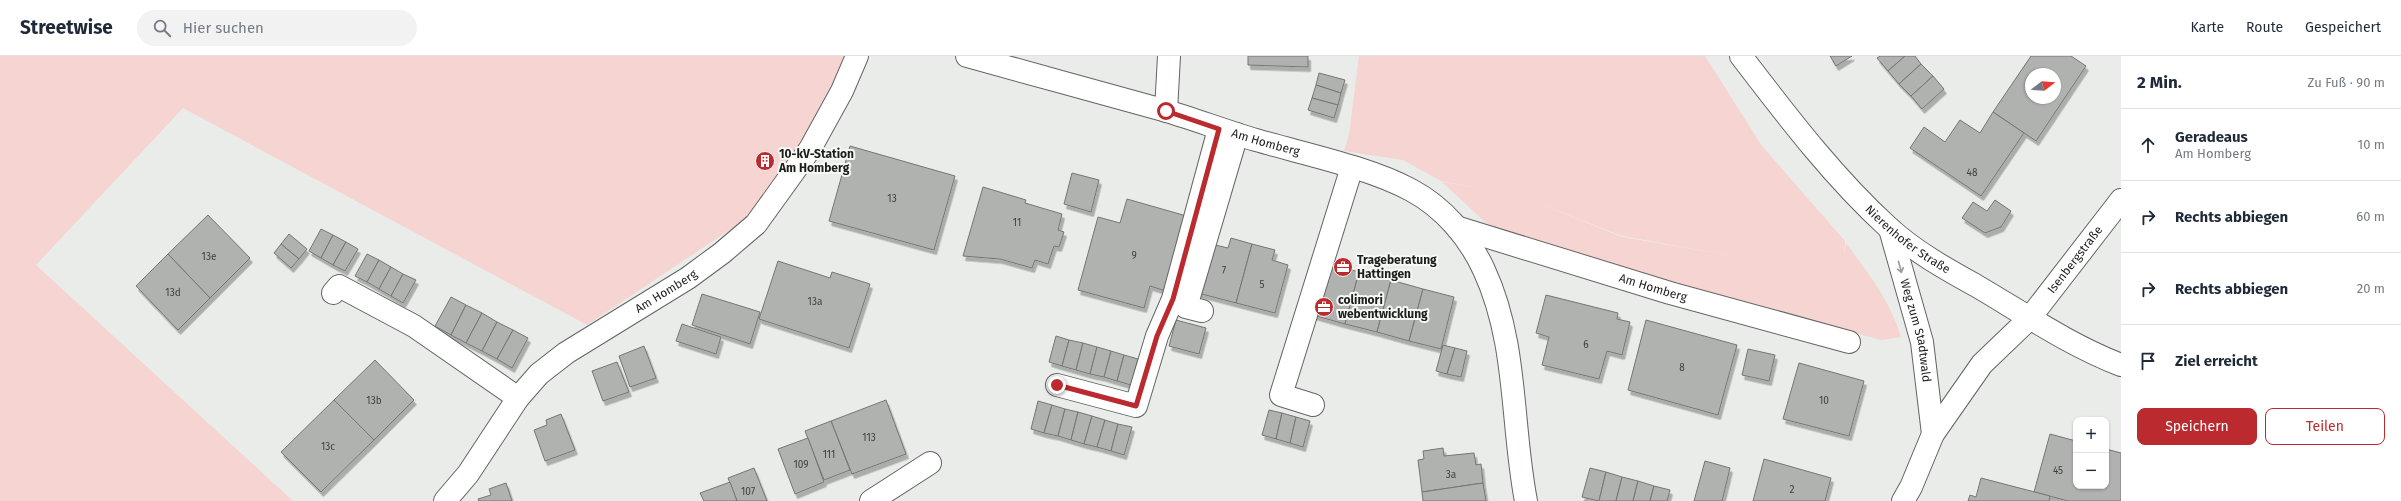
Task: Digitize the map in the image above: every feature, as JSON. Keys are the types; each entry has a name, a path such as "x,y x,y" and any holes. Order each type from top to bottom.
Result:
{"street":[{"name":"Am Homberg","path":"445,501 468,474 518,398 539,374 566,353 688,278 722,253 756,224 810,150 842,91 857,56"},
{"name":"Am Homberg","path":"967,56 1166,111 1228,132 1352,167 1413,191 1458,228 1483,268 1492,287 1511,365 1522,476 1526,501"},
{"path":"1166,111 1169,56"},
{"name":"Nierenhofer Straße","path":"1741,56 1809,144 1890,229 1959,278 1974,284 2029,319 2121,365"},
{"path":"1202,311 1186,307 1228,132"},
{"path":"1057,385 1136,406 1157,336 1173,299 1228,132"},
{"path":"1313,405 1281,395 1352,167"},
{"name":"Isenbergstraße","path":"2029,319 2121,200"},
{"name":"Am Homberg","path":"1458,228 1670,293 1849,342"},
{"name":"Weg zum Stadtwald","path":"1890,229 1922,342 1933,434"},
{"path":"333,293 339,286 414,326 518,398"},
{"name":"Weg zum Stadtwald","path":"1903,501 1911,487 1933,434 1982,364 2029,319"},
{"path":"871,501 930,463"}],"shaded area":[{"path":"0,56 857,56 752,215 587,325 183,108 36,265 293,501 0,501"},
{"path":"1359,56 1705,56 1762,146 1845,241 1844,256 1846,243 1878,287 1891,311 1901,337 1881,340 1517,242 1485,222 1442,182 1479,188 1441,181 1403,160 1344,151 1349,135","holes":["1523,197 1622,236 1756,260 1622,237"]}],"building":[{"path":"1248,56 1308,56 1308,67 1248,65"},
{"path":"1830,56 1852,56 1836,66"},
{"path":"1880,56 1905,56 1888,71 1877,58"},
{"path":"1905,56 1915,56 1921,64 1899,84 1888,71"},
{"path":"2031,56 2071,56 2086,66 2061,104 2061,68 2025,68 2025,104 2061,104 2036,141 1993,112"},
{"path":"1921,64 1933,76 1911,96 1899,84"},
{"path":"1319,73 1345,80 1341,93 1316,85"},
{"path":"1933,76 1944,89 1922,109 1911,96"},
{"path":"1316,85 1341,93 1338,105 1312,98"},
{"path":"1312,98 1338,105 1334,118 1308,110"},
{"path":"1993,112 2024,133 1981,196 1910,148 1924,127 1945,142 1960,120 1980,133"},
{"path":"850,146 955,176 934,250 829,221"},
{"name":"10-kV-Station Am Homberg","path":"765,156 768,158 764,165 761,163"},
{"path":"1072,173 1099,180 1091,212 1064,204"},
{"path":"983,187 1026,200 1025,203 1062,214 1058,230 1064,232 1059,247 1054,246 1048,264 1035,260 1032,268 1000,259 963,256"},
{"path":"1127,199 1190,217 1169,292 1150,286 1144,308 1078,290 1098,217 1120,223"},
{"path":"1995,200 2011,211 2001,227 1985,233 1962,218 1973,202 1987,211"},
{"path":"208,215 250,258 210,298 168,254"},
{"path":"321,229 333,235 321,258 309,251"},
{"path":"289,234 307,249 299,259 281,244"},
{"path":"333,235 346,242 333,265 321,258"},
{"path":"1231,238 1252,244 1236,303 1198,293 1211,244 1228,248"},
{"path":"346,242 358,249 345,271 333,265"},
{"path":"281,244 299,259 291,268 274,253"},
{"path":"1252,244 1275,250 1272,260 1288,265 1275,313 1236,303"},
{"path":"168,254 210,298 178,330 136,286"},
{"path":"367,254 379,260 367,282 355,276"},
{"path":"379,260 391,267 379,289 367,282"},
{"path":"778,261 830,278 832,272 870,284 849,348 759,319"},
{"path":"1327,263 1359,272 1345,324 1313,315"},
{"path":"391,267 403,274 391,296 379,289"},
{"path":"1359,272 1391,280 1377,332 1345,324"},
{"path":"403,274 416,280 403,303 391,296"},
{"path":"1391,280 1423,289 1409,341 1377,332"},
{"path":"1423,289 1454,297 1441,349 1409,341"},
{"path":"702,294 760,312 750,344 692,325"},
{"path":"1546,295 1618,313 1617,319 1630,322 1622,355 1607,351 1599,379 1542,365 1549,337 1536,333"},
{"path":"451,297 466,305 451,335 435,326"},
{"path":"466,305 482,313 466,343 451,335"},
{"path":"482,313 497,322 482,351 466,343"},
{"path":"1176,320 1206,328 1199,354 1169,346"},
{"path":"1646,320 1737,345 1718,415 1628,390"},
{"path":"497,322 513,330 497,359 482,351"},
{"path":"682,324 721,337 716,354 676,341"},
{"path":"513,330 528,338 512,368 497,359"},
{"path":"1056,336 1069,340 1062,366 1049,362"},
{"path":"1069,340 1083,343 1076,370 1062,366"},
{"path":"1083,343 1097,347 1090,374 1076,370"},
{"path":"1443,345 1455,348 1447,374 1436,371"},
{"path":"644,346 656,378 630,387 619,356"},
{"path":"1097,347 1111,351 1104,377 1090,374"},
{"path":"1455,348 1467,351 1461,377 1447,374"},
{"path":"1748,349 1775,355 1769,381 1742,375"},
{"path":"1111,351 1124,355 1117,381 1104,377"},
{"path":"1124,355 1138,359 1131,385 1117,381"},
{"path":"375,360 414,400 374,440 334,400"},
{"path":"617,362 629,392 603,401 592,371"},
{"path":"1799,363 1864,381 1849,436 1783,419"},
{"path":"334,400 374,440 321,492 281,452"},
{"path":"886,400 906,454 852,474 831,421"},
{"path":"1038,401 1052,405 1044,433 1031,429"},
{"path":"1052,405 1065,409 1058,436 1044,433"},
{"path":"1065,409 1078,412 1071,440 1058,436"},
{"path":"1269,410 1282,413 1276,439 1262,435"},
{"path":"1078,412 1092,416 1084,444 1071,440"},
{"path":"1282,413 1296,417 1290,443 1276,439"},
{"path":"561,414 575,450 545,461 534,430 547,425 546,420"},
{"path":"1092,416 1105,420 1097,447 1084,444"},
{"path":"1296,417 1310,421 1303,447 1290,443"},
{"path":"1105,420 1118,424 1111,451 1097,447"},
{"path":"831,421 850,470 824,480 805,431"},
{"path":"1118,424 1132,427 1124,455 1111,451"},
{"path":"2050,434 2073,440 2073,489 2109,489 2109,450 2121,453 2121,501 2068,501 2034,492"},
{"path":"808,438 824,482 795,494 778,449"},
{"path":"1443,448 1444,456 1474,453 1476,465 1481,464 1483,483 1422,492 1418,460 1424,459 1423,451"},
{"path":"1764,459 1831,478 1825,501 1753,501"},
{"path":"1705,461 1730,468 1722,501 1694,501"},
{"path":"754,468 767,501 737,501 728,478"},
{"path":"1590,468 1606,472 1599,501 1582,497"},
{"path":"1606,472 1622,477 1616,501 1599,501"},
{"path":"1622,477 1638,481 1633,501 1616,501"},
{"path":"1981,478 2050,496 2049,501 1968,501 1970,495 1976,497"},
{"path":"1638,481 1654,486 1650,501 1633,501"},
{"path":"730,482 737,501 704,501 700,493"},
{"path":"506,483 512,501 479,501 478,499 491,495 489,489"},
{"path":"1483,483 1486,501 1423,501 1422,492"},
{"path":"1654,486 1670,490 1667,501 1650,501"}],"place":[{"name":"10-kV-Station Am Homberg","path":"765,161"},
{"name":"Trageberatung Hattingen","path":"1343,267"},
{"name":"colimori webentwicklung","path":"1324,307"}],"route":[{"path":"1057,385 1136,406 1157,336 1173,299 1219,129 1166,111"}]}
